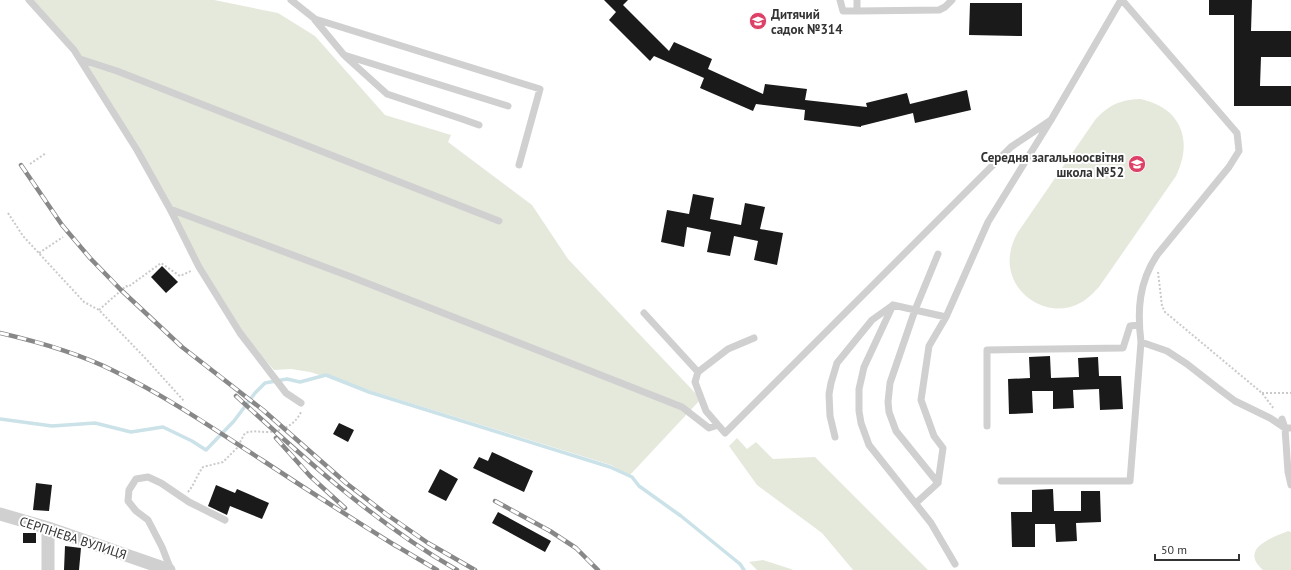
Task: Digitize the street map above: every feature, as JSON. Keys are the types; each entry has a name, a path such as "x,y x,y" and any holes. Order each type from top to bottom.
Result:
{"street":[{"name":"СЕРПНЕВА ВУЛИЦЯ","path":"0,514 48,528 170,570"},
{"path":"48,528 48,570"}],"lane":[{"path":"29,0 74,50 138,150 199,267 240,333 286,393 301,403"},
{"path":"291,0 315,20 344,55 387,94 478,125"},
{"path":"840,0 843,11 939,10 945,7 952,0"},
{"path":"857,0 857,11"},
{"path":"916,503 938,483 943,448 934,436 921,400 928,346 946,317 988,222 1051,120 1121,0 1237,133 1239,152 1229,167 1157,255 1149,267 1143,281 1139,325 1141,342 1130,481 1001,481"},
{"path":"315,20 540,89 519,165"},
{"path":"344,55 508,106"},
{"path":"80,59 117,71 499,221"},
{"path":"754,338 728,350 698,372 696,382 706,411 725,433 1011,147 1051,120"},
{"path":"170,209 362,281 682,407 709,428 718,425"},
{"path":"938,254 915,310 888,392 892,422 896,431 938,483"},
{"path":"835,437 830,416 830,383 837,363 872,320 893,305 946,317"},
{"path":"893,305 864,367 859,389 859,411 863,429 869,445 931,523 954,564"},
{"path":"644,312 698,372"},
{"path":"987,426 987,350 1123,348 1130,326 1139,325"},
{"path":"1141,342 1168,351 1235,401 1288,428"},
{"path":"1282,419 1288,428 1288,472 1291,485"},
{"path":"170,570 162,547 148,520 136,511 128,501 130,490 136,479 148,477 225,520"}],"path":[{"path":"30,164 46,152"},
{"path":"8,213 23,236 84,302 98,310 147,360 184,401"},
{"path":"39,253 63,236"},
{"path":"1157,255 1162,306 1166,312 1262,393 1282,419"},
{"path":"98,310 126,286 128,288 161,263 180,276 199,267"},
{"path":"1262,393 1291,393"},
{"path":"184,498 193,487 198,474 203,467 224,462 237,448 245,433 253,430 266,432 281,430 293,423 298,418 301,410 301,403"}],"shaded area":[{"path":"29,0 214,0 278,13 315,36 385,115 451,135 448,142 532,205 568,259 701,399 629,476 611,465 310,372 291,369 274,370 240,333 199,267 170,209 74,50"},
{"path":"1140,99 1154,103 1165,109 1174,117 1180,127 1184,149 1176,176 1099,287 1088,298 1067,308 1054,308 1031,300 1021,291 1014,281 1010,268 1010,255 1015,237 1095,120 1115,104"},
{"path":"737,438 747,449 756,442 773,459 815,457 928,570 853,570 822,533 757,485 729,446"},
{"path":"1288,531 1291,532 1291,570 1263,570 1256,563 1254,556 1256,550 1266,541"},
{"path":"763,560 793,570 757,570 749,562"}],"building":[{"path":"604,0 628,0 623,5 669,51 674,42 712,59 708,69 763,94 765,84 807,89 805,100 867,107 866,103 907,93 910,104 967,90 971,110 915,123 913,113 861,127 804,120 805,110 756,104 753,111 700,88 704,78 654,56 650,61 609,20 616,12"},
{"path":"1209,0 1252,0 1251,31 1291,31 1291,57 1261,57 1260,86 1291,86 1291,106 1234,106 1234,15 1209,15"},
{"path":"970,3 1022,3 1022,36 969,35"},
{"path":"693,194 714,198 710,219 741,225 745,203 765,207 760,229 783,233 777,265 754,260 758,241 734,236 730,256 707,252 711,232 687,227 684,247 661,242 667,210 689,214"},
{"path":"162,266 178,282 166,293 151,277"},
{"path":"1050,356 1051,378 1079,377 1078,358 1098,357 1099,376 1121,376 1123,409 1100,410 1099,389 1073,390 1074,408 1053,409 1053,391 1032,391 1033,413 1009,414 1008,379 1030,378 1029,357"},
{"path":"339,423 354,430 348,442 333,434"},
{"path":"492,452 533,471 524,492 473,468 479,457 488,461"},
{"path":"440,469 458,479 446,501 428,492"},
{"path":"36,483 52,485 49,511 33,510"},
{"path":"216,485 235,493 237,489 269,503 262,519 230,506 227,515 208,506"},
{"path":"1053,489 1054,511 1081,511 1081,491 1100,491 1101,522 1076,523 1077,541 1056,542 1055,524 1035,524 1035,547 1012,547 1011,512 1032,512 1032,490"},
{"path":"498,512 551,541 545,552 492,523"},
{"path":"23,533 36,533 36,543 23,543"},
{"path":"65,546 81,548 79,570 64,570"}],"waterway":[{"path":"0,419 52,426 95,423 131,432 163,427 192,441 206,450 234,421 255,393 265,383 287,379 300,382 326,375 369,392 610,467 632,477 639,486 681,516 740,564 744,570"}],"railway":[{"path":"21,165 62,225 90,258 121,290 182,347 263,410 346,483 386,514 428,543 475,570"},
{"path":"0,333 72,353 152,391 190,413 396,546"},
{"path":"236,396 288,443 369,511 427,552 457,570"},
{"path":"276,438 310,476 345,508"},
{"path":"495,501 550,531 576,548 598,570"},
{"path":"393,544 437,570"}],"place":[{"name":"Дитячий садок №314","path":"758,21"},
{"name":"Середня загальноосвітня школа №52","path":"1137,164"}]}
